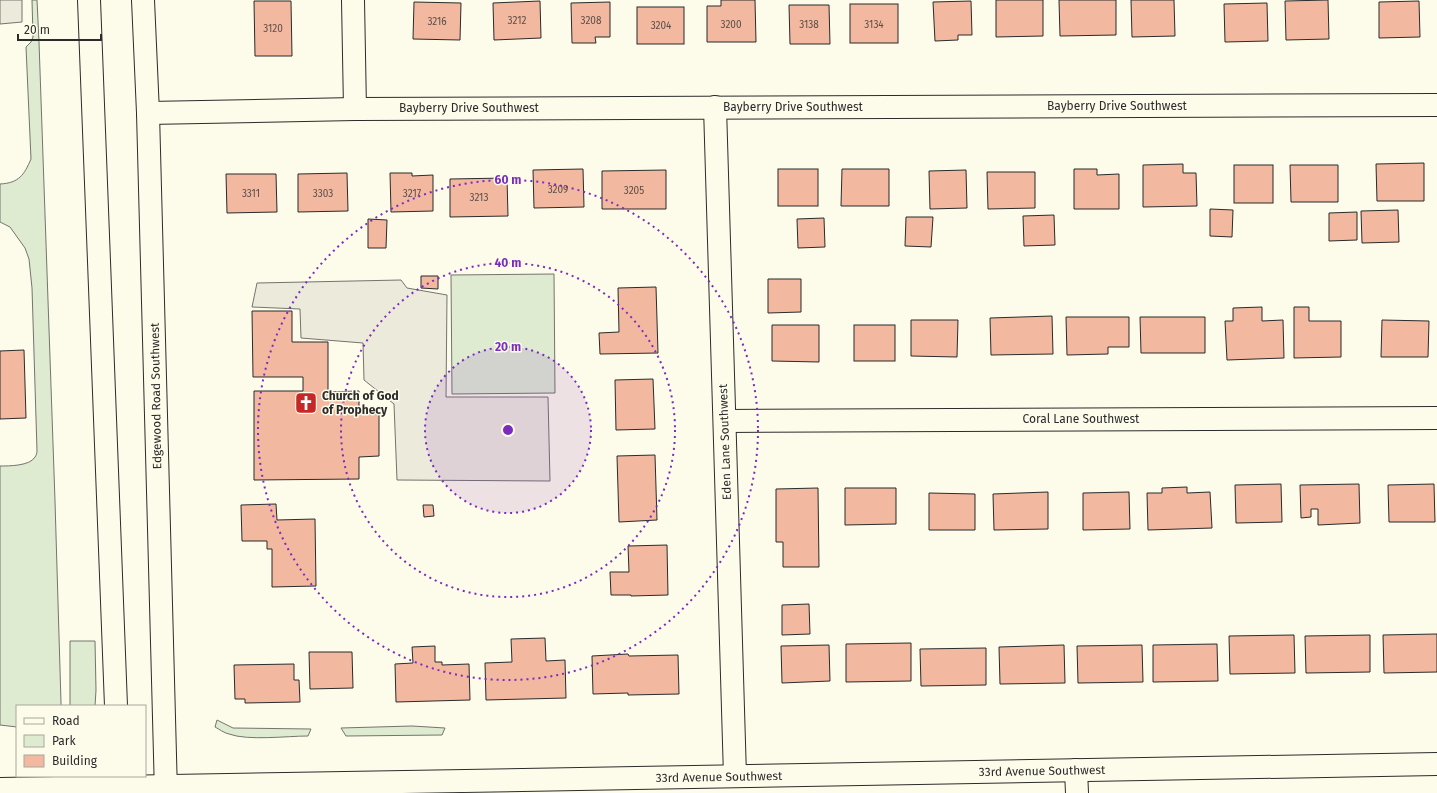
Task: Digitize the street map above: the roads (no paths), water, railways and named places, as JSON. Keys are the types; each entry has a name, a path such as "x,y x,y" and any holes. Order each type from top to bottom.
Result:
{"street":[{"path":"89,0 116,705"},
{"path":"353,0 354,109"},
{"name":"Edgewood Road Southwest","path":"140,5 148,113 166,790"},
{"name":"Bayberry Drive Southwest","path":"148,113 354,109 1437,105"},
{"name":"Eden Lane Southwest","path":"715,107 736,776"},
{"name":"Coral Lane Southwest","path":"725,421 1437,418"},
{"name":"33rd Avenue Southwest","path":"0,789 119,786 166,790 574,786 736,776 1437,764"},
{"path":"1076,770 1077,793"}],"place":[{"name":"Church of God of Prophecy","path":"306,403"}]}
